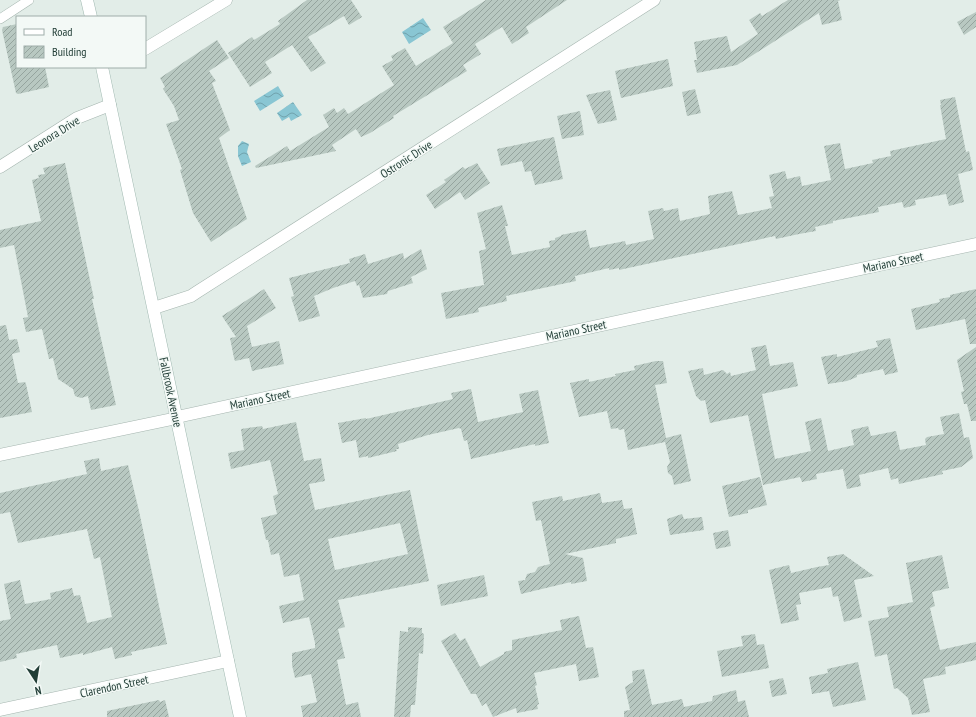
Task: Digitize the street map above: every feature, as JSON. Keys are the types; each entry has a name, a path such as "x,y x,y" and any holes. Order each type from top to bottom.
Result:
{"street":[{"path":"87,0 91,16"},
{"name":"Ostronic Drive","path":"154,308 197,292 654,0"},
{"path":"146,48 222,1"},
{"name":"Fallbrook Avenue","path":"105,68 110,105 240,717"},
{"name":"Leonora Drive","path":"0,167 77,118 110,105"},
{"name":"Mariano Street","path":"0,455 976,244"},
{"name":"Clarendon Street","path":"0,710 228,661"}],"lane":[{"path":"0,18 29,0"}],"water":[{"path":"423,18 431,30 409,44 402,32"},
{"path":"278,86 284,96 260,111 254,101"},
{"path":"293,102 302,115 291,121 289,117 282,121 277,113"},
{"path":"242,141 249,144 247,152 251,162 242,166 238,156 238,146"}],"building":[{"path":"307,0 351,0 362,17 349,25 344,16 308,37 326,63 311,72 292,45 265,62 272,73 250,87 228,53 252,37 254,40 280,24 278,21"},
{"path":"486,0 567,0 526,27 529,33 512,44 502,27 475,44 481,54 463,65 467,71 393,116 394,118 370,133 361,137 356,129 332,145 336,151 256,168 255,166 287,146 290,151 329,127 323,115 334,108 337,113 344,108 348,114 394,85 382,66 393,60 391,56 405,48 416,66 453,43 443,27"},
{"path":"788,0 840,0 838,1 842,20 822,25 819,13 737,65 697,73 694,60 697,60 694,42 727,36 731,52 758,34 749,20 760,13 762,16"},
{"path":"976,12 976,27 964,35 957,22"},
{"path":"16,24 16,68 45,68 49,87 18,94 16,93 2,30 3,27"},
{"path":"217,40 229,58 209,71 216,81 212,83 230,130 219,138 247,219 211,242 193,213 180,170 182,169 166,124 179,120 174,106 163,89 165,87 160,78"},
{"path":"668,59 673,86 621,98 615,71"},
{"path":"695,89 701,113 687,116 682,92"},
{"path":"610,90 617,120 598,124 586,95"},
{"path":"955,97 966,152 969,151 973,170 958,174 964,202 949,206 946,194 915,200 916,205 904,208 902,202 878,207 879,212 833,221 833,223 815,227 816,231 776,239 775,236 619,270 619,268 609,270 609,268 575,276 576,281 506,296 507,301 478,308 479,312 446,319 441,293 484,285 479,251 486,249 477,213 502,205 508,226 505,226 512,255 550,247 549,241 555,240 555,238 561,235 586,230 590,248 625,241 626,245 654,239 648,211 663,208 664,211 678,208 680,221 710,214 708,196 732,191 738,215 772,208 769,197 774,196 769,175 785,171 787,179 800,176 802,186 831,180 824,146 840,143 845,169 873,163 872,160 891,156 890,151 946,139 940,100"},
{"path":"580,111 584,135 562,139 557,116"},
{"path":"554,137 563,179 535,185 531,171 525,172 522,161 501,166 497,149"},
{"path":"65,163 94,299 92,299 116,405 91,410 88,396 81,398 75,396 73,389 58,379 53,358 49,359 42,329 26,332 23,318 28,317 14,245 0,248 0,230 41,221 32,180 39,178 38,175 45,174 43,168"},
{"path":"477,163 490,183 465,200 460,192 435,209 426,195 446,182 444,180 463,167 465,169"},
{"path":"421,249 427,269 411,277 413,283 388,291 387,294 363,298 359,285 357,286 355,281 333,288 314,296 320,316 299,322 291,297 294,296 289,278 350,263 349,259 365,254 368,264 403,253 404,259"},
{"path":"264,289 276,308 247,326 252,347 279,341 284,364 252,371 249,358 235,361 230,338 236,337 222,316"},
{"path":"976,289 976,344 970,344 965,319 916,330 911,309 940,302 939,299 950,297 950,295"},
{"path":"6,325 9,340 17,339 20,352 12,354 18,383 25,382 26,384 32,412 0,418 0,326"},
{"path":"890,338 898,372 885,375 883,369 857,375 857,377 847,381 828,384 821,357 837,354 837,357 878,347 876,341"},
{"path":"766,345 770,366 793,362 798,386 762,394 775,459 811,451 805,422 821,418 828,451 854,445 851,430 868,426 871,436 896,431 900,450 926,445 925,439 927,437 944,434 940,417 959,413 964,438 969,437 973,458 961,467 942,471 943,474 899,484 898,478 891,480 888,468 859,475 861,486 847,489 843,469 816,474 817,479 802,482 800,477 763,485 748,415 710,423 705,400 701,401 696,396 688,371 703,368 704,375 723,370 727,374 730,372 731,376 756,370 751,348"},
{"path":"976,347 976,421 971,421 967,404 964,404 961,392 964,391 957,360"},
{"path":"663,361 667,383 655,385 666,438 681,434 691,481 674,485 672,476 668,473 667,467 670,462 665,442 628,450 624,429 611,429 607,411 579,417 570,383 589,379 589,382 616,376 615,374 635,370 634,366"},
{"path":"471,389 478,422 523,412 519,394 538,390 549,443 535,446 535,444 471,459 467,440 464,441 461,429 459,428 398,444 399,449 396,449 397,451 368,458 368,456 359,458 356,440 342,443 338,423 366,419 453,399 451,393"},
{"path":"296,422 304,461 321,458 325,481 309,484 315,510 410,490 429,581 338,600 345,627 338,629 345,658 337,660 346,705 358,702 361,717 303,717 301,706 317,702 311,674 295,678 292,665 292,653 315,648 315,643 309,617 283,623 279,606 304,600 299,574 284,577 279,553 271,555 268,540 266,540 261,518 277,514 273,496 278,494 270,460 231,469 228,453 244,450 241,429 262,426 263,429","holes":["400,523 408,554 335,570 328,539"]},
{"path":"99,458 101,471 128,465 167,644 131,652 132,655 115,659 112,647 83,655 83,653 60,658 57,645 16,654 17,658 0,662 0,621 11,619 4,584 20,580 25,604 51,599 50,593 72,588 74,596 80,595 87,623 112,617 100,557 94,559 87,529 18,543 10,512 0,514 0,493 87,474 84,461"},
{"path":"760,477 767,505 748,510 748,513 729,517 722,486"},
{"path":"600,493 602,503 622,500 624,509 632,508 637,534 616,539 616,543 565,554 583,558 587,581 571,584 571,582 521,594 518,581 525,580 527,574 535,572 538,567 550,564 541,520 536,521 532,502 562,496 563,501"},
{"path":"682,514 684,519 702,517 704,530 670,535 667,519"},
{"path":"728,530 731,546 716,549 713,533"},
{"path":"843,554 874,576 854,580 862,617 844,622 838,596 833,597 831,587 799,593 801,604 796,605 799,620 781,624 769,570 789,565 791,573 829,565 827,557"},
{"path":"942,555 949,588 932,592 935,606 930,608 940,650 976,642 976,660 945,667 946,674 923,679 930,712 912,715 908,698 897,688 894,689 887,654 875,657 868,621 889,617 887,607 913,602 906,563"},
{"path":"484,575 488,596 441,606 437,585"},
{"path":"579,616 586,648 593,647 599,677 579,681 576,664 534,673 537,685 535,686 539,704 537,705 538,709 517,713 516,708 493,717 486,703 482,706 476,694 471,694 441,641 455,633 460,641 465,638 480,667 504,654 504,652 512,650 512,640 562,630 560,620"},
{"path":"408,627 422,628 422,633 424,634 423,654 419,653 415,705 411,705 410,717 394,717 400,631 408,632"},
{"path":"755,634 757,645 764,644 769,668 722,677 717,651 743,646 741,636"},
{"path":"858,662 866,700 833,707 829,691 812,694 809,677 828,673 827,669"},
{"path":"644,669 652,705 682,699 684,707 712,701 713,696 736,690 738,702 745,700 749,717 624,717 624,711 630,710 625,687 633,682 632,671"},
{"path":"783,678 787,694 772,697 769,681"},
{"path":"159,700 160,702 165,700 169,717 107,717 107,711"}]}
